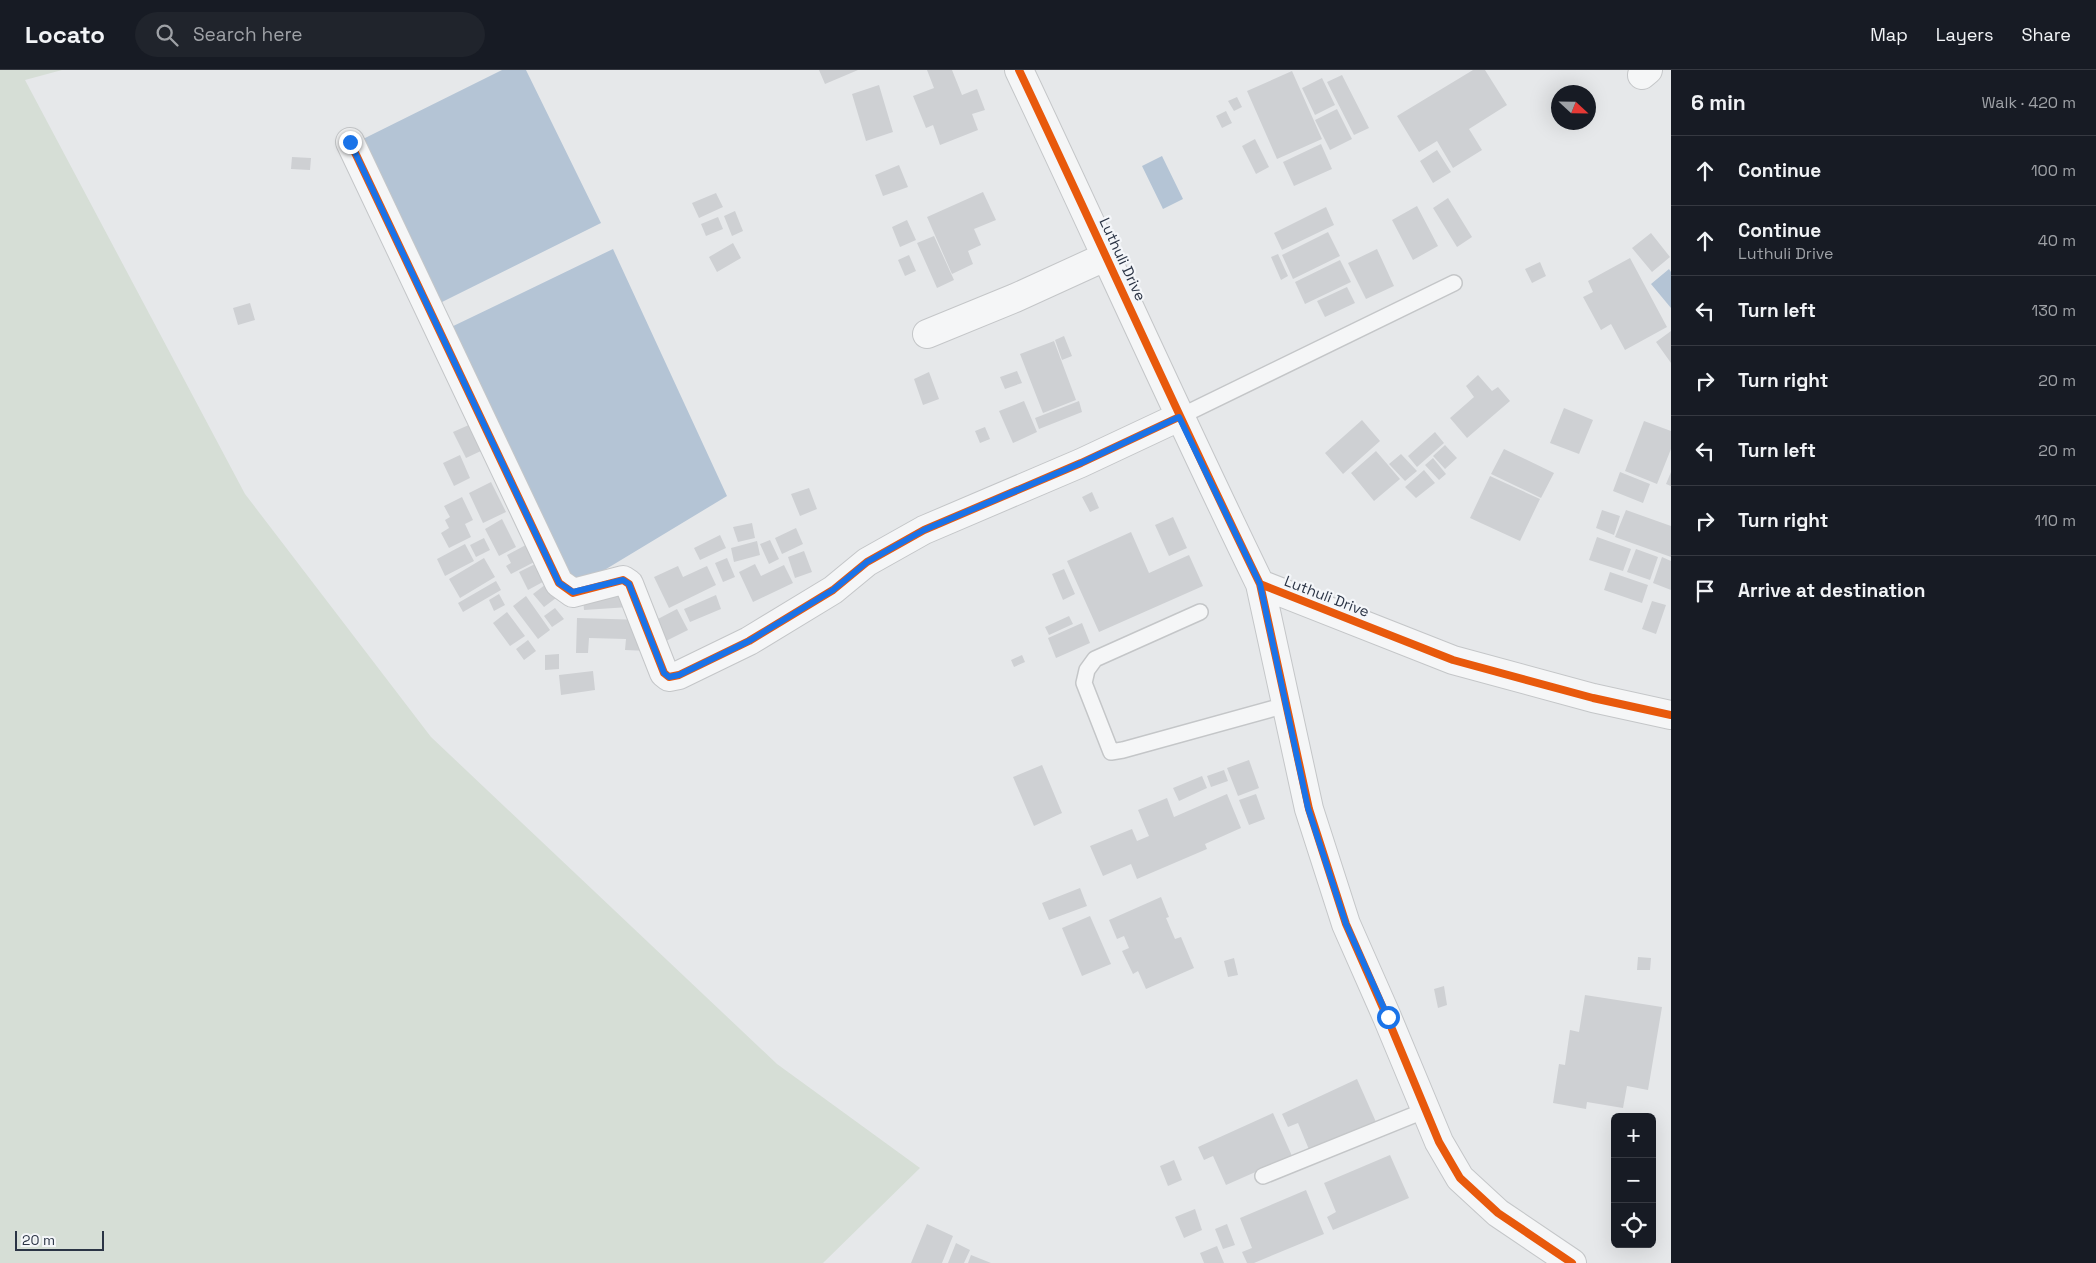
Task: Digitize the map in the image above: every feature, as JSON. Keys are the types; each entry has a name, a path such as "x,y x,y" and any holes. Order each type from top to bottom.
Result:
{"street":[{"name":"Luthuli Drive","path":"1019,70 1107,256 1179,417 1260,584 1453,660 1593,698 1671,715"},
{"path":"350,142 559,583 573,592 623,580 629,584 664,673 669,677 679,675 749,641 833,590 867,562 924,530 1081,463 1179,417"},
{"path":"927,334 1014,298 1107,256"},
{"path":"1260,584 1308,808 1346,924 1439,1142 1460,1178 1498,1213 1572,1263"}],"lane":[{"path":"1179,417 1454,283"},
{"path":"1200,612 1095,659 1087,670 1084,683 1111,752 1286,705"},
{"path":"1263,1176 1426,1110"}],"shaded area":[{"path":"0,70 62,70 25,80 245,494 431,737 777,1064 920,1168 823,1263 0,1263"}],"water":[{"path":"502,70 526,70 601,223 436,305 357,142"},
{"path":"1162,156 1183,199 1163,209 1142,166"},
{"path":"613,249 727,496 573,589 445,330"},
{"path":"1669,269 1671,272 1671,308 1651,284"}],"building":[{"path":"819,70 858,70 825,84"},
{"path":"927,70 952,70 962,95 977,89 985,110 972,114 978,130 940,145 933,125 926,128 913,96 934,88"},
{"path":"1473,70 1485,70 1507,105 1469,129 1482,150 1453,168 1437,141 1419,152 1397,116"},
{"path":"1292,71 1322,139 1277,159 1247,91"},
{"path":"1342,75 1369,128 1354,135 1327,82"},
{"path":"1322,78 1335,105 1315,115 1302,88"},
{"path":"879,85 893,132 866,141 852,94"},
{"path":"1237,97 1242,107 1234,111 1228,101"},
{"path":"1337,109 1352,139 1330,150 1315,120"},
{"path":"1226,111 1232,123 1222,128 1216,116"},
{"path":"1255,139 1269,167 1256,174 1242,146"},
{"path":"1321,144 1332,169 1294,186 1283,162"},
{"path":"1437,150 1451,172 1433,183 1420,161"},
{"path":"292,157 311,158 310,170 291,169"},
{"path":"899,165 908,187 883,196 875,175"},
{"path":"983,192 996,220 974,229 981,245 968,251 973,264 952,274 927,217"},
{"path":"716,193 723,207 699,218 692,203"},
{"path":"1448,198 1472,237 1457,247 1433,208"},
{"path":"1417,206 1438,246 1413,260 1392,220"},
{"path":"1326,207 1334,225 1282,250 1274,233"},
{"path":"735,211 743,231 732,236 724,216"},
{"path":"718,217 723,229 706,236 701,224"},
{"path":"907,220 916,240 900,247 892,227"},
{"path":"1328,232 1340,256 1293,279 1282,255"},
{"path":"1651,233 1670,257 1652,272 1632,248"},
{"path":"934,236 954,280 937,288 917,243"},
{"path":"733,243 741,258 717,272 709,257"},
{"path":"1377,249 1394,286 1366,299 1348,263"},
{"path":"1278,254 1288,276 1281,280 1271,257"},
{"path":"909,255 916,271 905,276 898,260"},
{"path":"1630,258 1667,327 1625,350 1611,324 1601,330 1583,297 1593,292 1588,281"},
{"path":"1340,260 1351,282 1305,304 1295,282"},
{"path":"1540,262 1546,276 1532,283 1525,269"},
{"path":"1347,287 1355,303 1325,317 1317,301"},
{"path":"250,303 255,320 238,325 233,308"},
{"path":"1671,331 1671,363 1656,342"},
{"path":"1064,336 1072,356 1062,360 1055,340"},
{"path":"1054,341 1076,400 1043,413 1020,354"},
{"path":"1017,371 1022,383 1005,389 1000,377"},
{"path":"929,372 939,399 923,405 914,379"},
{"path":"1478,375 1492,391 1498,387 1510,401 1467,438 1450,418 1474,397 1466,386"},
{"path":"1024,401 1037,432 1013,443 999,411"},
{"path":"1079,401 1082,412 1039,429 1035,418"},
{"path":"1564,408 1593,420 1579,454 1550,443"},
{"path":"1362,420 1380,441 1343,474 1325,453"},
{"path":"1644,421 1671,431 1671,449 1657,484 1625,471"},
{"path":"471,424 483,450 466,458 453,432"},
{"path":"985,427 990,439 980,443 975,431"},
{"path":"1435,432 1444,443 1417,467 1408,456"},
{"path":"1445,445 1457,458 1445,469 1433,456"},
{"path":"1504,449 1554,473 1541,498 1491,474"},
{"path":"1376,451 1400,479 1374,501 1351,473"},
{"path":"1401,454 1417,471 1405,481 1389,464"},
{"path":"460,455 470,478 454,486 443,463"},
{"path":"1433,458 1446,474 1439,480 1425,465"},
{"path":"1424,470 1435,483 1416,498 1405,487"},
{"path":"1620,472 1650,484 1643,503 1613,491"},
{"path":"1671,472 1671,486 1666,484"},
{"path":"1490,476 1540,499 1520,541 1470,518"},
{"path":"491,482 506,512 483,523 469,493"},
{"path":"809,488 817,509 800,516 791,494"},
{"path":"1092,492 1099,508 1090,512 1082,497"},
{"path":"462,497 473,520 465,524 471,537 449,548 441,533 449,528 445,520 450,517 444,506"},
{"path":"1602,510 1620,516 1614,535 1596,528"},
{"path":"1626,510 1671,526 1671,557 1615,537"},
{"path":"1173,517 1187,548 1169,556 1155,525"},
{"path":"502,519 516,547 499,556 485,529"},
{"path":"752,523 755,538 738,542 733,527"},
{"path":"796,528 803,544 782,554 775,538"},
{"path":"1131,532 1149,573 1189,555 1203,586 1099,632 1067,561"},
{"path":"720,535 726,548 700,560 694,548"},
{"path":"1597,537 1631,549 1623,571 1589,560"},
{"path":"484,538 490,550 476,557 470,545"},
{"path":"537,539 546,556 511,574 506,566 511,563 507,555"},
{"path":"770,540 779,559 769,564 760,544"},
{"path":"757,541 760,555 734,562 731,548"},
{"path":"465,544 474,561 445,576 437,559"},
{"path":"1636,549 1658,557 1650,580 1627,572"},
{"path":"804,551 812,572 795,578 788,557"},
{"path":"1662,557 1671,561 1671,590 1653,583"},
{"path":"484,558 495,577 460,598 449,579"},
{"path":"727,558 735,577 723,582 715,563"},
{"path":"543,560 552,577 528,590 519,572"},
{"path":"755,564 761,576 784,565 793,583 753,602 739,572"},
{"path":"678,566 683,577 707,566 716,585 669,608 654,577"},
{"path":"1064,569 1075,594 1063,600 1052,574"},
{"path":"1610,572 1648,585 1642,603 1604,590"},
{"path":"554,578 564,592 544,607 533,594"},
{"path":"496,581 501,590 463,612 458,603"},
{"path":"628,587 629,607 584,610 582,590"},
{"path":"499,594 505,605 494,611 489,600"},
{"path":"716,595 721,609 690,622 684,609"},
{"path":"526,596 550,630 538,639 513,606"},
{"path":"1652,601 1666,605 1656,634 1642,629"},
{"path":"555,608 564,619 552,627 544,616"},
{"path":"677,609 688,630 664,642 654,621"},
{"path":"507,612 525,636 510,646 493,623"},
{"path":"1069,616 1073,624 1049,635 1045,627"},
{"path":"577,618 644,620 648,651 625,650 626,639 589,638 588,653 576,653"},
{"path":"1082,623 1090,643 1056,658 1048,638"},
{"path":"528,640 536,651 524,660 516,649"},
{"path":"559,654 559,669 545,670 545,655"},
{"path":"1022,655 1025,662 1014,667 1011,660"},
{"path":"593,671 595,690 561,695 559,675"},
{"path":"1249,760 1259,788 1238,796 1227,768"},
{"path":"1042,765 1062,813 1034,826 1013,777"},
{"path":"1224,770 1228,781 1211,787 1207,776"},
{"path":"1202,776 1207,788 1179,801 1173,788"},
{"path":"1227,794 1241,828 1205,844 1207,849 1137,879 1131,864 1103,876 1090,846 1132,829 1137,841 1149,836 1138,810 1167,798 1174,817"},
{"path":"1256,794 1265,819 1249,825 1239,800"},
{"path":"1080,888 1087,906 1049,920 1042,903"},
{"path":"1161,897 1169,917 1166,918 1175,939 1181,937 1194,968 1146,989 1138,971 1133,974 1122,951 1129,948 1124,936 1117,939 1109,920"},
{"path":"1090,916 1111,964 1082,976 1062,928"},
{"path":"1638,957 1651,958 1650,970 1637,970"},
{"path":"1234,958 1238,975 1228,977 1224,961"},
{"path":"1444,986 1447,1005 1438,1008 1434,989"},
{"path":"1585,995 1662,1007 1648,1090 1627,1086 1623,1108 1587,1102 1586,1109 1553,1103 1559,1064 1565,1065 1570,1030 1579,1032"},
{"path":"1357,1079 1376,1122 1310,1152 1298,1123 1288,1127 1282,1114"},
{"path":"1273,1113 1292,1156 1226,1185 1213,1156 1204,1160 1198,1147"},
{"path":"1390,1155 1409,1198 1333,1230 1327,1217 1336,1212 1324,1183"},
{"path":"1174,1160 1182,1180 1168,1186 1160,1166"},
{"path":"1306,1190 1324,1234 1254,1263 1247,1263 1242,1252 1252,1248 1240,1218"},
{"path":"1195,1209 1202,1230 1184,1238 1175,1217"},
{"path":"927,1224 953,1236 942,1263 911,1263"},
{"path":"1227,1224 1235,1245 1223,1249 1215,1229"},
{"path":"956,1243 970,1250 964,1263 948,1263"},
{"path":"1217,1246 1224,1263 1204,1263 1200,1253"},
{"path":"971,1255 991,1263 968,1263"}],"cycle path":[{"path":"1019,70 1260,584 1453,660 1593,698 1671,715"},
{"path":"350,142 559,583 573,593 623,580 629,584 664,673 669,677 679,675 749,641 833,590 867,562 924,530 1081,463 1179,417"},
{"path":"1260,584 1309,809 1346,924 1439,1142 1460,1178 1498,1213 1572,1263"}],"route":[{"path":"350,142 559,583 564,588 573,592 623,580 629,584 664,673 669,677 679,675 749,641 833,590 867,562 924,530 1081,463 1179,417 1260,584 1308,808 1346,924 1388,1017"}]}
